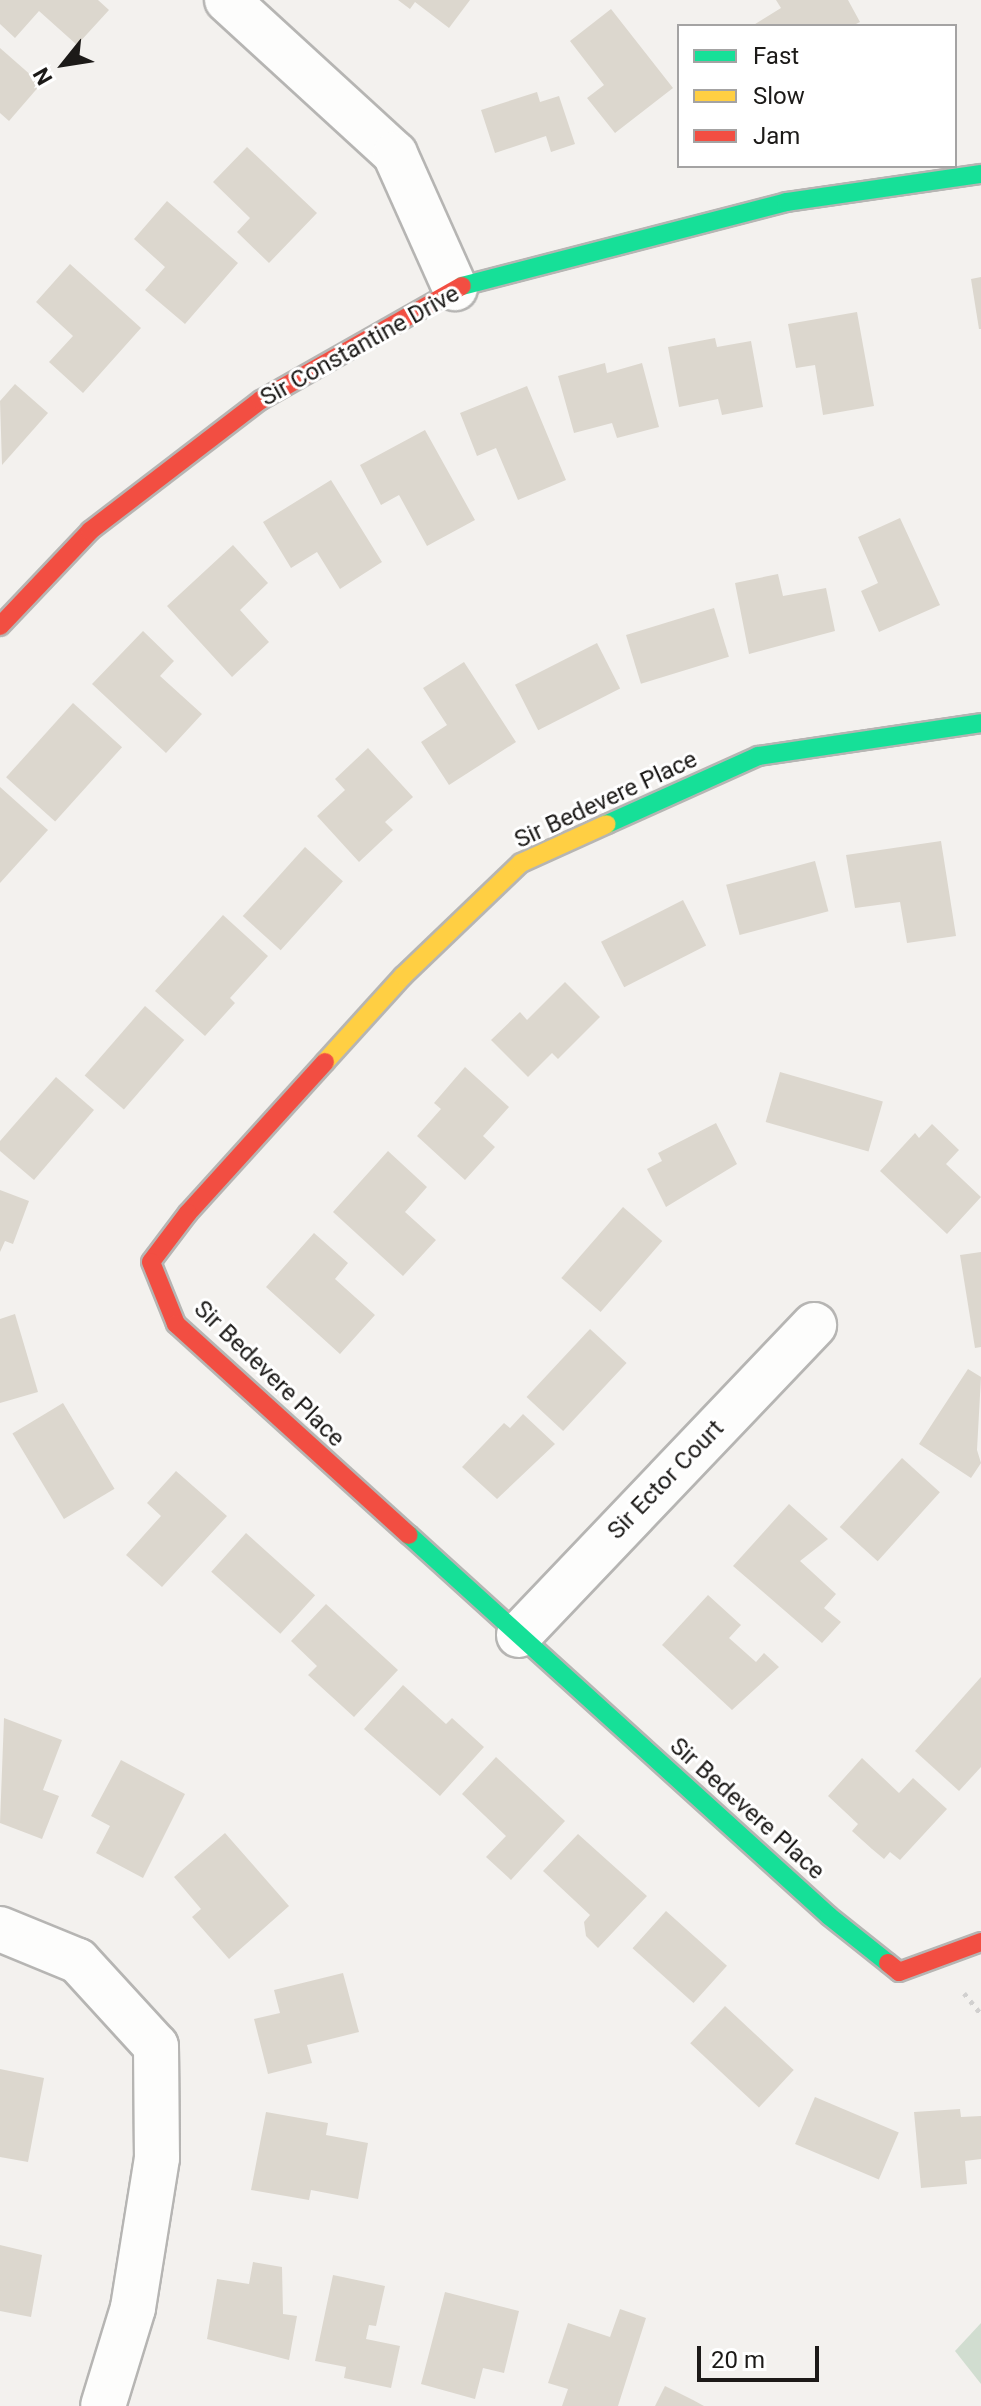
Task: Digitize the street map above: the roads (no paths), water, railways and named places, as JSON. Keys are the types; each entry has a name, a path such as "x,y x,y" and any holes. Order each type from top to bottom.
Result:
{"street":[{"path":"227,0 395,154 455,288"},
{"name":"Sir Constantine Drive","path":"0,626 90,531 261,400 455,288 786,202 981,174"},
{"name":"Sir Bedevere Place","path":"981,723 758,756 521,863 403,976 188,1213 151,1262 176,1324 829,1916 899,1972 981,1942"},
{"name":"Sir Ector Court","path":"519,1635 814,1325"},
{"path":"0,1929 78,1961 156,2046 157,2158 133,2308 103,2406"}]}
